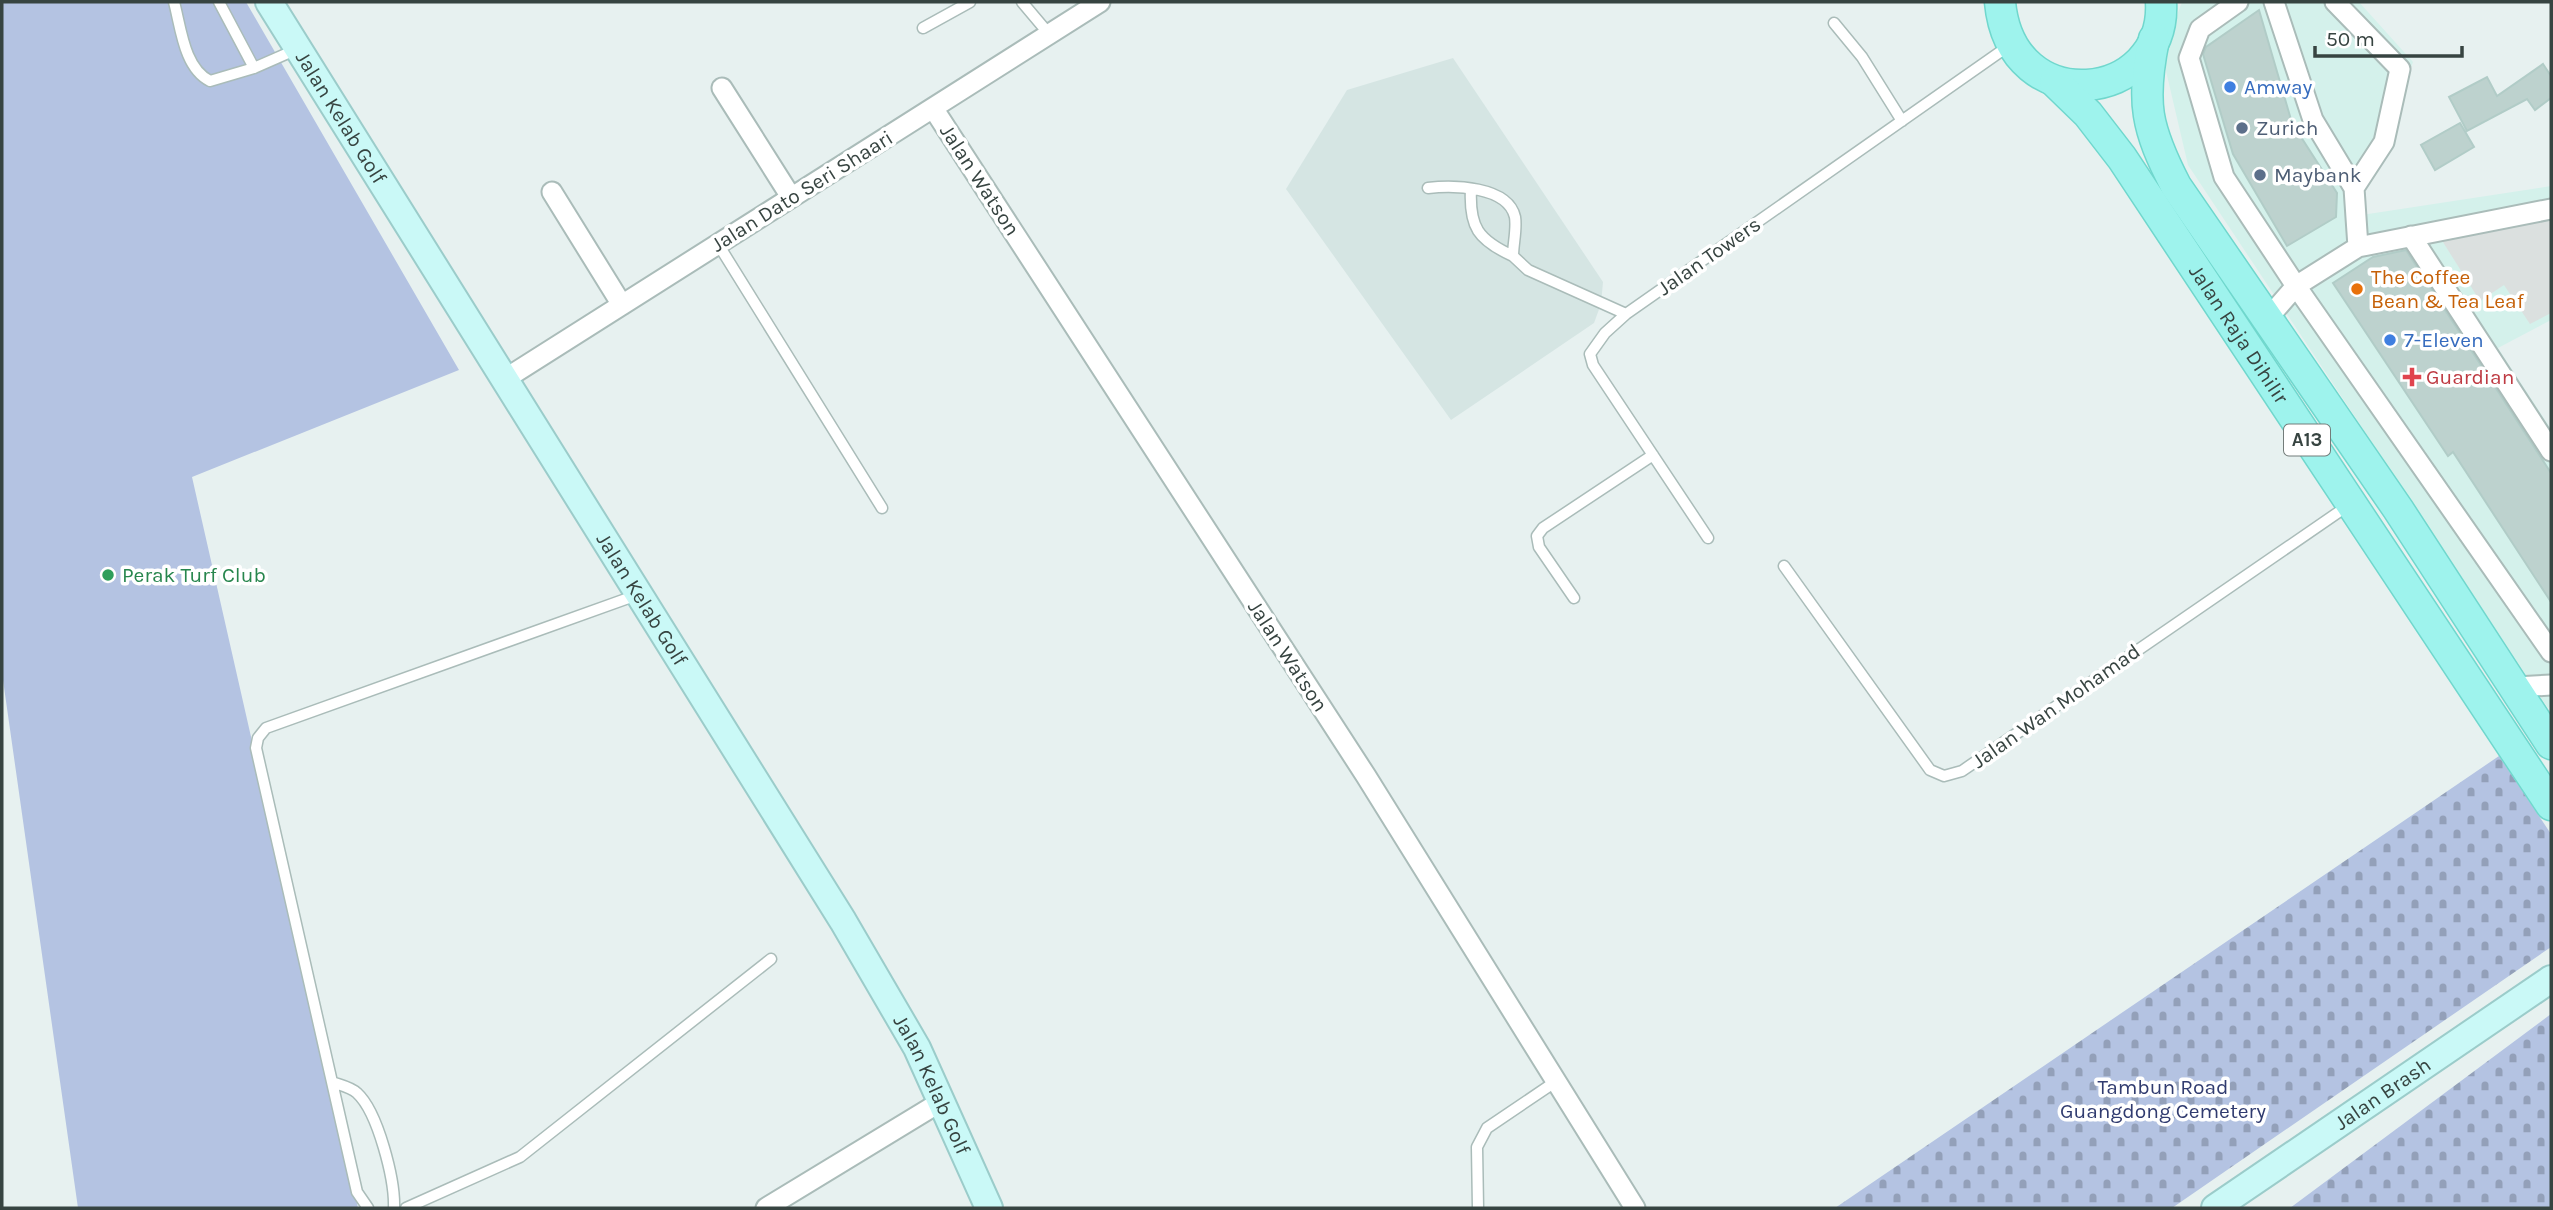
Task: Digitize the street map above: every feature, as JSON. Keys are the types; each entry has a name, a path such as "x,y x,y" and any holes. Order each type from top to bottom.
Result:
{"main road":[{"name":"A13","path":"2000,2 2002,24 2010,45 2037,73 2055,82 2078,86 2102,83 2123,74 2141,59 2154,39 2162,3"},
{"name":"Jalan Raja Dihilir","path":"2154,39 2147,75 2147,115 2156,147 2176,186 2516,687 2549,728"},
{"name":"Jalan Raja Dihilir","path":"2055,82 2088,114 2122,158 2551,805"}],"street":[{"name":"Jalan Kelab Golf","path":"269,2 843,921 917,1048 989,1208"},
{"name":"Jalan Dato Seri Shaari","path":"505,379 1100,2"},
{"path":"2238,2 2200,29 2189,58 2224,177 2296,286 2551,652"},
{"path":"2274,2 2313,120 2354,188 2358,247"},
{"path":"2335,2 2400,69 2384,142 2354,188"},
{"path":"722,89 791,197"},
{"name":"Jalan Watson","path":"933,108 1366,776 1632,1207"},
{"path":"552,192 622,305"},
{"path":"2268,318 2296,286 2358,247 2551,209"},
{"path":"2411,236 2551,450"},
{"path":"2516,687 2551,685"},
{"name":"Jalan Brash","path":"2215,1208 2551,979"},
{"path":"766,1208 942,1101"}],"lane":[{"path":"174,2 191,63 199,75 210,81 254,68 298,49"},
{"path":"219,2 254,68"},
{"path":"923,28 970,2"},
{"path":"1022,2 1049,34"},
{"path":"1834,23 1863,57 1902,121"},
{"name":"Jalan Towers","path":"1653,455 1593,365 1590,354 1605,333 1626,314 2010,45"},
{"path":"1428,188 1446,186 1471,189 1496,196 1511,207 1516,219 1513,256"},
{"path":"1471,189 1472,223 1479,234 1513,256 1528,270 1626,314"},
{"path":"718,244 882,508"},
{"path":"1574,598 1539,547 1536,536 1543,528 1653,455 1708,538"},
{"name":"Jalan Wan Mohamad","path":"1784,566 1930,770 1944,776 1962,771 2349,504"},
{"path":"368,1208 357,1192 256,748 258,738 266,728 611,607 639,594"},
{"path":"406,1208 520,1157 771,958"},
{"path":"332,1082 355,1090 370,1107 394,1190 394,1208"},
{"path":"1478,1208 1477,1147 1487,1128 1555,1082"}],"shaded area":[{"path":"2182,2 2359,2 2413,62 2355,216 2551,186 2551,320 2498,348 2551,429 2551,706 2548,708 2188,165 2162,54"},
{"path":"1453,58 1603,282 1601,304 1594,323 1451,420 1286,189 1347,90"},
{"path":"2551,198 2551,313 2530,324 2504,285 2480,301 2431,223"}],"green space":[{"name":"Perak Turf Club","path":"2,2 246,2 459,370 192,477 358,1208 78,1208 2,673"},
{"name":"Tambun Road Guangdong Cemetery","path":"2499,756 2551,834 2551,947 2172,1208 1835,1208"},
{"path":"2551,1014 2551,1208 2290,1208"}],"building":[{"path":"2259,10 2292,123 2337,193 2336,217 2287,246 2233,154 2203,54 2206,47"},
{"path":"2543,64 2551,76 2551,98 2535,110 2527,99 2467,131 2449,97 2487,77 2497,96"},
{"path":"2460,123 2474,147 2435,170 2421,145"},
{"path":"2406,250 2551,473 2551,602 2453,452 2448,456 2333,283 2373,257"}],"place":[{"name":"Amway","path":"2230,87"},
{"name":"Zurich","path":"2242,128"},
{"name":"Maybank","path":"2260,175"},
{"name":"The Coffee Bean & Tea Leaf","path":"2357,289"},
{"name":"7-Eleven","path":"2390,340"},
{"name":"Guardian","path":"2412,377"},
{"name":"Perak Turf Club","path":"108,575"}]}
